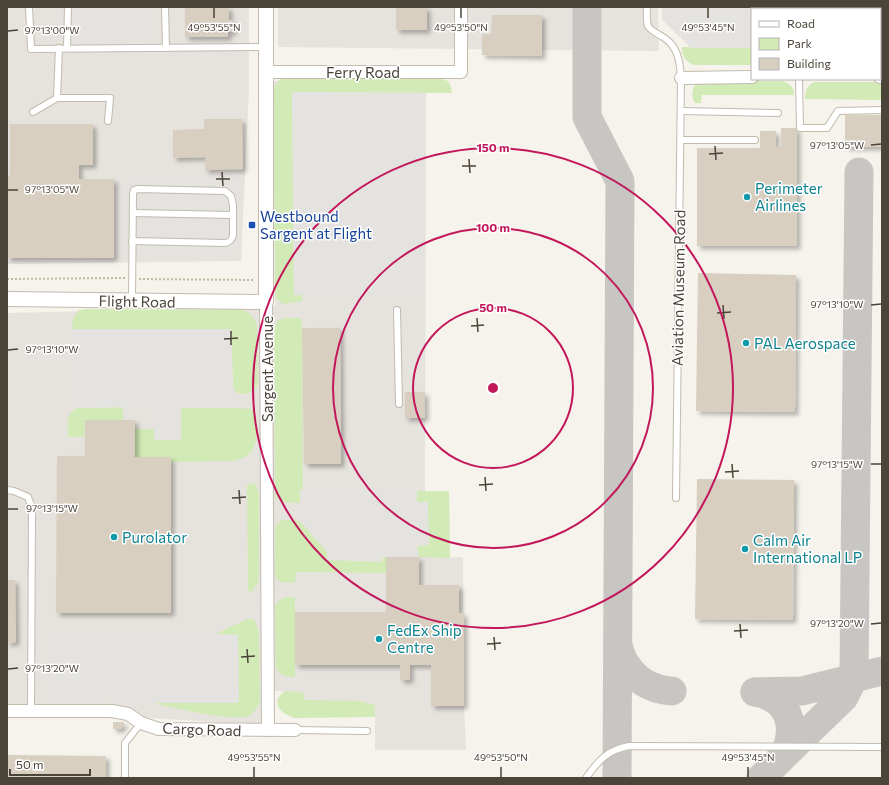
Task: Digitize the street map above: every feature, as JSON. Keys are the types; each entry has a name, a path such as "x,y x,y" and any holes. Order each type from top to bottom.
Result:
{"street":[{"name":"Sargent Avenue","path":"266,7 268,730"},
{"name":"Ferry Road","path":"266,72 461,72 461,7"},
{"path":"681,78 751,77"},
{"name":"Flight Road","path":"7,299 266,302"},
{"name":"Cargo Road","path":"7,711 112,710 128,714 141,723 159,729 295,730"}],"lane":[{"path":"29,7 31,49 266,47"},
{"path":"67,48 68,7"},
{"path":"165,7 166,48"},
{"name":"Aviation Museum Road","path":"647,7 649,26 653,32 664,38 674,48 680,62 681,78 676,498"},
{"path":"57,98 59,48"},
{"path":"799,80 800,128 827,128 838,111 882,110"},
{"path":"33,112 57,98 110,98 108,121"},
{"path":"681,111 778,113"},
{"path":"681,140 755,140"},
{"path":"132,241 229,242 232,239 233,200 225,191 134,190 132,241 132,301"},
{"path":"133,213 233,215"},
{"path":"397,310 399,404"},
{"path":"7,490 28,496 32,508 31,711"},
{"path":"125,778 125,743 141,723"},
{"path":"295,730 367,731"},
{"path":"586,778 601,759 610,752 629,746 882,747"}],"shaded area":[{"path":"7,7 249,7 249,87 241,261 7,264"},
{"path":"56,7 149,7 149,37 55,36"},
{"path":"278,7 658,7 659,51 278,47"},
{"path":"662,7 806,8 751,8 751,48 691,48 662,20"},
{"path":"426,78 425,491 449,491 450,558 463,557 464,706 466,750 375,750 375,705 295,704 295,692 263,690 264,725 7,709 7,313 275,307 273,81"},
{"path":"292,92 426,93 425,293 294,295"},
{"path":"125,180 238,181 238,250 228,250 228,260 125,259"},
{"path":"72,329 231,329 234,408 181,408 181,440 154,440 154,407 72,408"},
{"path":"300,491 417,491 417,502 428,502 429,545 417,546 419,557 386,557 382,559 382,562 327,560 327,552 301,522"},
{"path":"51,634 238,635 239,703 112,703 113,689 106,689 106,702 50,702"}],"green space":[{"path":"682,47 751,48 751,65 694,65 688,62 683,53"},
{"path":"287,77 438,78 448,81 451,86 452,93 292,92 294,295 302,295 302,301 284,304 277,300 275,294 274,89 279,81"},
{"path":"699,81 783,81 791,86 794,95 702,95 701,103 695,103 692,91"},
{"path":"814,82 882,82 882,100 805,99 807,89"},
{"path":"79,310 243,310 252,316 257,326 258,383 256,389 240,394 237,393 233,387 231,329 72,329 73,318"},
{"path":"284,318 301,318 302,328 303,489 300,491 300,503 282,502 275,495 274,330 277,321"},
{"path":"123,407 123,420 85,421 84,437 68,437 68,420 73,411 77,408"},
{"path":"181,408 252,409 257,420 257,434 253,450 246,457 234,461 171,462 171,457 135,457 135,429 154,429 154,439"},
{"path":"252,483 256,485 259,495 259,574 258,583 251,592 248,590 247,485"},
{"path":"417,491 449,491 450,558 419,557 417,546 429,545 427,502 417,502"},
{"path":"282,520 295,520 301,522 327,552 382,562 382,559 386,557 386,573 296,572 295,583 280,582 276,578 275,573 275,530 276,525"},
{"path":"284,597 295,597 295,677 284,676 276,668 275,607"},
{"path":"248,619 253,619 255,621 259,632 260,701 253,713 246,717 227,717 157,704 156,702 239,703 238,635 215,634"},
{"path":"285,691 303,692 304,700 360,701 375,705 375,717 295,718 281,711 277,703 280,695"}],"building":[{"path":"185,7 229,7 229,20 233,20 233,32 228,31 228,37 185,37"},
{"path":"396,7 427,7 427,30 396,30"},
{"path":"806,7 864,8 806,8"},
{"path":"492,15 542,15 542,56 482,55 482,34 491,34"},
{"path":"845,115 882,115 882,147 845,147"},
{"path":"204,119 242,119 243,169 205,170 205,157 173,158 173,130 204,129"},
{"path":"10,124 93,124 93,165 79,165 79,179 114,179 114,258 7,258 7,176 10,176"},
{"name":"Perimeter Airlines","path":"781,128 797,128 797,246 697,246 697,148 760,148 760,131 776,131 776,147 781,147"},
{"name":"PAL Aerospace","path":"698,273 796,275 795,412 696,411"},
{"path":"302,328 340,328 341,464 304,464"},
{"path":"405,392 425,392 425,418 405,418"},
{"name":"Purolator","path":"85,420 135,420 135,457 171,457 171,613 56,613 57,456 85,456"},
{"name":"Calm Air International LP","path":"697,479 794,480 793,620 695,619"},
{"name":"FedEx Ship Centre","path":"386,557 419,557 419,585 459,585 459,613 464,613 464,706 431,706 431,665 410,665 410,680 400,680 400,665 295,665 295,612 386,612"},
{"path":"7,580 15,580 16,642 7,643"},
{"path":"113,722 124,722 122,729 113,729"},
{"path":"7,755 106,756 106,778 7,778"}],"taxiway":[{"path":"587,7 587,117 620,181 617,778"},
{"path":"761,778 844,697 854,673 859,172"},
{"path":"618,645 623,659 636,677 649,685 672,691"},
{"path":"755,692 802,691 882,671"},
{"path":"755,692 767,695 776,700 788,715 790,734 784,755"}],"place":[{"name":"Perimeter Airlines","path":"747,197"},
{"name":"Westbound Sargent at Flight","path":"252,225"},
{"name":"PAL Aerospace","path":"746,343"},
{"name":"Purolator","path":"114,537"},
{"name":"Calm Air International LP","path":"745,549"},
{"name":"FedEx Ship Centre","path":"379,639"}]}
